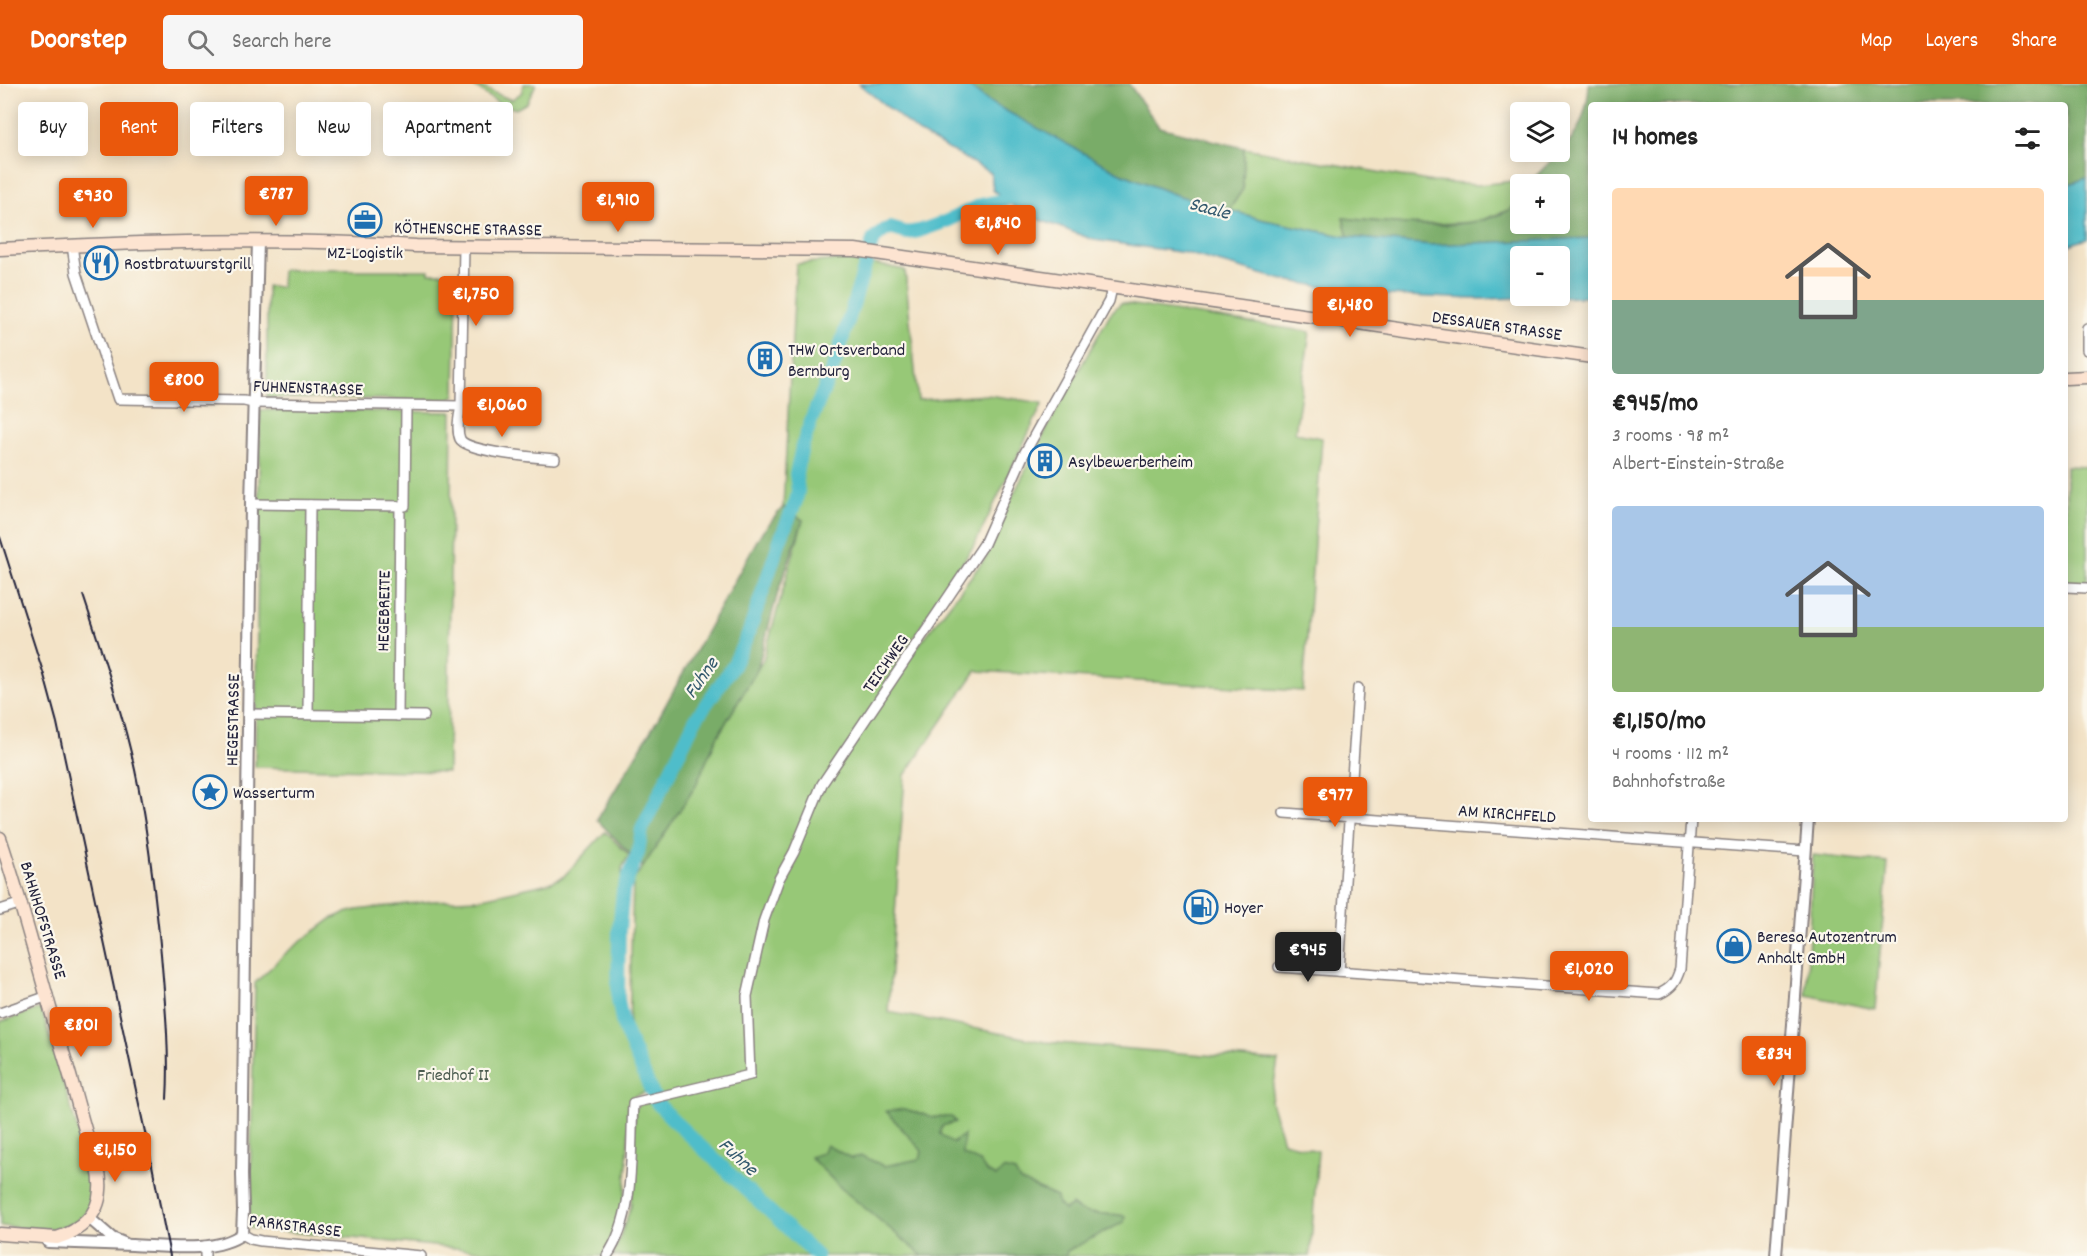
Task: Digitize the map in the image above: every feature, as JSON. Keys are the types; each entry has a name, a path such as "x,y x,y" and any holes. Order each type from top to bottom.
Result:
{"main road":[{"name":"KÖTHENSCHE STRASSE","path":"0,249 149,242 258,242 855,250 1112,288"},
{"name":"DESSAUER STRASSE","path":"1112,288 1588,356"},
{"path":"2068,378 2087,377"},
{"name":"BAHNHOFSTRASSE","path":"0,838 22,903 100,1177 99,1197 89,1218"},
{"name":"PARKSTRASSE","path":"0,1236 57,1238 77,1229 89,1218"}],"street":[{"name":"HEGESTRASSE","path":"242,1234 251,504 258,242"},
{"name":"FUHNENSTRASSE","path":"72,245 76,273 118,399 461,406"},
{"path":"464,246 459,433 463,443 472,447 555,459"},
{"name":"TEICHWEG","path":"608,1256 617,1241 626,1209 633,1103 750,1075 747,996 764,920 779,879 794,852 822,784 984,544 1014,474 1109,301 1112,288"},
{"path":"2087,328 2087,350"},
{"name":"HEGEBREITE","path":"398,716 400,506 405,506 406,406"},
{"path":"251,504 400,506"},
{"path":"308,714 310,505"},
{"path":"2068,587 2087,588"},
{"path":"1339,971 1358,688"},
{"path":"248,714 424,716"},
{"name":"AM KIRCHFELD","path":"1284,813 1805,851"},
{"path":"1279,967 1659,994 1670,989 1680,969 1691,822"},
{"path":"1776,1256 1808,822"},
{"path":"0,910 22,903"},
{"path":"0,1013 48,996"},
{"name":"PARKSTRASSE","path":"89,1218 112,1238 130,1245"},
{"name":"PARKSTRASSE","path":"0,1236 205,1251 242,1234 261,1241 421,1256"}],"green space":[{"path":"470,84 511,100 521,93 524,84 536,84 527,103 516,109 513,108 513,102 497,102"},
{"path":"966,84 1129,84 1159,127 1244,148 1243,189 1229,210 1176,195 1118,172 987,101"},
{"path":"1589,84 2087,84 2087,178 2068,184 2068,102 1588,102 1588,238 1431,245 1348,237 1343,218 1405,224 1450,224 1472,222 1510,209 1510,234 1570,234 1570,174 1538,174 1550,162 1570,162 1570,141 1580,125"},
{"path":"1244,148 1433,182 1478,185 1510,182 1510,209 1476,222 1416,225 1343,218 1348,237 1264,220 1229,210 1243,189"},
{"name":"Friedhof II","path":"847,259 905,270 918,400 987,395 1043,403 975,544 895,666 905,663 986,557 1011,499 1053,417 1110,314 1121,303 1310,332 1295,433 1322,438 1303,691 976,671 905,775 888,1012 1045,1042 1278,1061 1271,1101 1283,1142 1318,1151 1310,1256 815,1256 664,1113 811,1256 613,1256 631,1206 635,1108 642,1103 653,1102 649,1091 631,1097 624,1210 616,1234 603,1256 537,1256 249,1228 255,983 287,952 331,919 342,914 357,910 432,901 478,899 549,883 563,877 605,832 629,855 622,868 625,1030 638,1059 629,1032 633,881 695,787 716,739 763,660 803,520 783,507 796,264"},
{"path":"282,270 429,270 429,273 444,273 444,284 457,284 455,395 448,400 267,398 267,286 281,287"},
{"path":"260,410 452,412 448,772 255,767"},
{"path":"2068,466 2087,467 2087,586 2068,584"},
{"path":"783,507 803,520 778,592 757,670 716,739 695,787 643,867 597,820 656,722 760,535"},
{"path":"1813,855 1888,863 1875,1009 1806,995"},
{"path":"41,1008 92,1178 93,1197 87,1211 67,1226 41,1229 0,1226 0,1022"},
{"path":"904,1109 933,1117 952,1117 956,1122 942,1126 940,1134 952,1143 964,1135 962,1154 980,1162 987,1172 996,1177 1003,1169 1015,1172 1020,1181 1057,1197 1058,1204 1064,1210 1072,1205 1084,1212 1125,1216 1124,1222 1067,1251 1066,1256 923,1256 843,1190 810,1157 822,1153 826,1145 851,1158 862,1156 884,1166 920,1159 922,1151 886,1111"}],"water":[{"name":"Saale","path":"859,84 966,84 988,101 1118,172 1176,195 1264,220 1348,237 1431,245 1588,238 1588,297 1570,297 1570,246 1510,246 1510,298 1364,294 1279,279 1186,253 1094,240 1022,213 993,190 991,173 918,132"},
{"path":"2087,178 2087,239 2068,245 2068,184"}],"waterway":[{"name":"Fuhne","path":"817,1256 676,1123 658,1104 653,1095 623,1026 618,999 619,930 623,891 638,853 642,829 695,720 733,666 749,632 780,540 796,501 798,491 796,474 802,447 836,360 873,240 890,228 907,233 919,231 981,205 1008,199 1017,187"}],"railway":[{"path":"0,537 57,723 170,1256"},
{"path":"83,595 124,726 144,815 154,884 164,990 167,1099"}],"place":[{"name":"MZ-Logistik","path":"365,220"},
{"name":"Rostbratwurstgrill","path":"101,263"},
{"name":"THW Ortsverband Bernburg","path":"765,359"},
{"name":"Asylbewerberheim","path":"1045,461"},
{"name":"Wasserturm","path":"210,792"},
{"name":"Hoyer","path":"1201,907"},
{"name":"Beresa Autozentrum Anhalt GmbH","path":"1734,946"}]}
